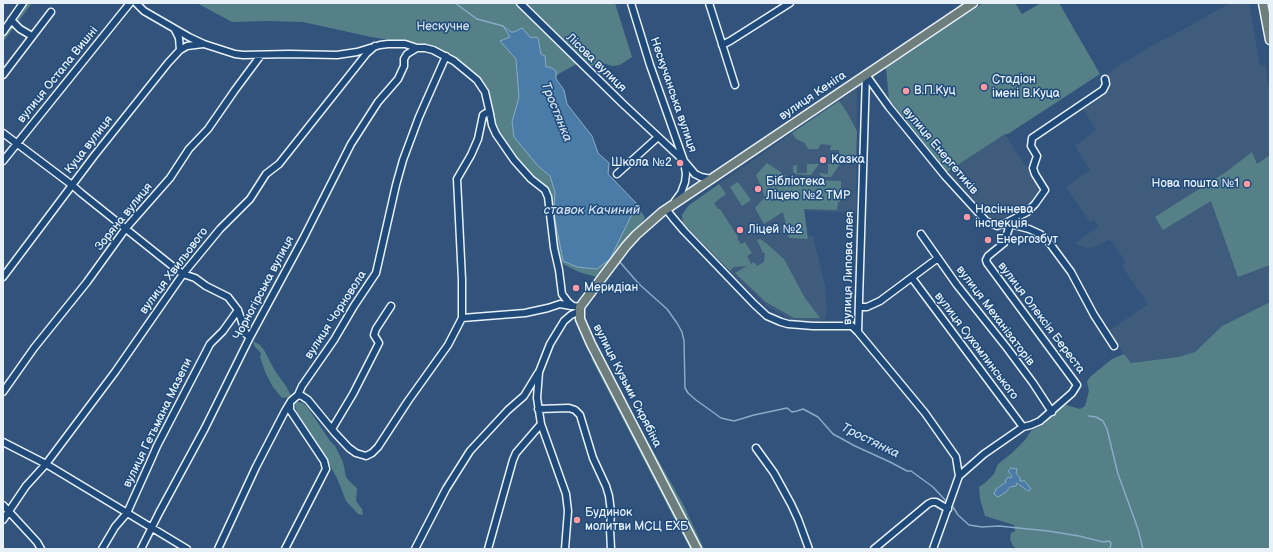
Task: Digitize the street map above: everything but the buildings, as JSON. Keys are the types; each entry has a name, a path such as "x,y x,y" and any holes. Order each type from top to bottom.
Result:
{"main road":[{"name":"вулиця Кеніга","path":"669,206 973,3"},
{"path":"1263,3 1270,40"},
{"path":"578,308 626,246 669,206"},
{"name":"вулиця Кузьми Скрябіна","path":"578,308 582,324 591,344 697,549"}],"street":[{"path":"3,32 23,3"},
{"name":"вулиця Остапа Вишні","path":"3,162 130,3"},
{"path":"136,3 144,11 175,30 204,44 235,54 251,56 289,54 337,55 357,52 375,46 405,44 417,48 433,50 446,56 462,67 482,86 485,92 492,125 507,152 522,170 545,190 548,197 554,248 562,294 566,301 578,308"},
{"name":"Лісова вулиця","path":"520,3 545,30 684,161"},
{"name":"Нескучанська вулиця","path":"631,3 650,65 684,161 695,174 701,177 711,178"},
{"path":"709,3 735,85"},
{"path":"722,45 790,3"},
{"path":"3,75 50,12"},
{"path":"11,20 20,29 32,36"},
{"path":"175,30 179,38 180,50 186,46 204,44"},
{"name":"вулиця Хвильового","path":"3,520 10,512 26,486 46,464 115,372 183,274 220,229 250,199 266,174 279,164 375,46"},
{"name":"Чорногірська вулиця","path":"142,549 205,428 250,337 300,245 351,144 378,102 398,79 404,66 404,59 407,54 417,48"},
{"name":"Куца вулиця","path":"3,277 94,156 180,50"},
{"name":"Зоряна вулиця","path":"3,392 34,348 87,282 126,228 170,178 189,149 208,129 261,55"},
{"name":"вулиця Чорновола","path":"218,549 256,467 293,399 334,340 376,273 403,160 419,117 446,56"},
{"name":"вулиця Енергетиків","path":"866,75 889,107 945,176 986,221 997,226 1008,224 1029,229 1051,244 1071,272 1094,315 1114,346"},
{"name":"вулиця Липова алея","path":"866,75 858,332 926,413 952,449 956,457 959,476 933,549"},
{"path":"1008,224 1027,212 1045,190 1034,174 1033,168 1036,156 1032,146 1032,138 1103,90 1106,84 1105,79"},
{"path":"286,549 326,469 324,461 290,410 293,399 302,396 308,400 332,429 356,453 361,456 366,456 372,453 448,345 462,318 462,280 457,179 471,155 478,139 484,115 486,113 490,114"},
{"path":"3,133 72,185 176,269 228,298 238,310 246,334 250,337"},
{"path":"617,174 658,137"},
{"path":"684,161 686,174 685,182 681,193 669,206 684,231 754,304 767,316 788,324 813,326 852,326 858,332"},
{"name":"вулиця Олексія Береста","path":"1008,224 1004,243 988,256 986,260 987,263 1077,385 1072,393 1052,412"},
{"name":"вулиця Механізаторів","path":"921,234 957,285 1016,360 1052,412"},
{"path":"859,307 867,307 876,303 938,258"},
{"name":"вулиця Сухомлинського","path":"912,278 1023,427"},
{"path":"462,318 476,318 525,312 548,308 560,304 578,308"},
{"path":"332,429 353,394 379,343 374,335 376,329 391,306"},
{"path":"415,549 446,489 470,451 498,420 524,396 539,372 550,344 561,325 578,308"},
{"name":"вулиця Гетьмана Мазепи","path":"102,549 115,527 126,513 156,446 210,344 223,331 238,310"},
{"path":"539,372 537,398 541,424 566,494 568,511 565,549"},
{"path":"538,409 569,408 575,410 580,415 593,458 609,496 611,512 611,549"},
{"path":"959,476 984,454 1023,427 1036,423 1052,412"},
{"path":"488,549 513,460 516,453 541,424"},
{"path":"3,442 46,464 187,549"},
{"path":"756,448 774,473 791,504 809,549"},
{"path":"874,549 928,504 936,502 948,509"},
{"path":"3,505 37,542 41,549"}],"shaded area":[{"path":"1230,3 1249,3 1260,66 1265,65 1270,95 1270,302 1222,326 1195,352 1178,357 1131,363 1109,331 1148,304 1122,266 1126,262 1110,239 1094,247 1086,248 1075,243 1099,226 1094,220 1090,222 1066,187 1090,170 1075,146 1096,130 1081,106 1110,87 1110,81 1106,74 1153,45"},
{"name":"Ліцей №2","path":"857,88 856,213 789,210 790,236 813,236 825,285 827,311 825,319 820,321 811,322 792,320 767,306 739,280 684,225 682,215 690,204"},
{"path":"1005,134 1043,193 997,222 993,221 986,213 985,214 966,193 967,192 964,188 961,185 956,184 947,172"}],"green space":[{"path":"26,3 32,3 3,42 3,35"},
{"name":"Нескучне","path":"197,3 615,3 632,57 620,65 612,66 602,63 592,66 584,60 556,76 556,79 564,90 567,104 592,136 598,153 609,163 608,174 637,204 645,218 600,278 579,272 563,264 556,253 553,208 548,188 512,158 498,132 488,94 460,62 444,52 417,44 371,37 303,22 232,22"},
{"name":"Стадіон імені В.Куца","path":"983,3 1015,3 1022,14 1041,3 1059,3 1100,74 947,172 889,99 886,68"},
{"path":"839,101 857,131 856,159 839,159 839,150 830,150 831,145 821,144 818,149 808,149 805,143 796,139 792,133"},
{"path":"1252,152 1257,164 1270,155 1270,265 1238,277 1211,201 1163,230 1155,217 1226,172"},
{"path":"767,163 791,179 841,181 841,200 838,203 837,210 804,209 808,239 789,238 783,212 764,224 755,208 765,197 756,175"},
{"path":"807,164 819,164 811,175 796,174 793,172 793,167 797,165 797,173 807,173"},
{"path":"828,164 840,164 831,177 822,177 819,173 828,174"},
{"path":"738,182 751,200 742,206 730,187"},
{"path":"719,184 726,194 714,203 718,209 720,209 741,244 745,242 752,253 747,256 751,264 754,262 757,266 764,262 765,253 763,253 757,240 760,239 784,259 805,298 820,318 794,318 766,302 735,273 747,266 734,267 730,271 683,223 682,215 688,206"},
{"path":"1270,302 1270,549 1017,549 1013,546 1010,539 1011,533 1015,531 1014,525 985,516 980,499 979,487 994,474 998,464 1025,440 1031,431 1046,423 1046,419 1063,404 1080,409 1085,406 1089,391 1087,382 1090,377 1112,359 1124,354 1131,363 1178,357 1195,352 1222,326","holes":["1008,471 1016,473 1028,491 1016,483 1002,495 999,487 1012,476"]},
{"path":"253,341 260,345 264,350 275,371 290,394 297,402 303,403 308,408 335,446 343,462 346,477 357,488 356,501 362,509 363,515 358,514 346,501 337,478 297,412 295,405 289,397 282,398 273,387 266,374 260,357 261,353 255,347"},
{"path":"595,357 695,549 690,549 591,358"},
{"path":"620,392 684,506 704,549 700,549"}],"water":[{"name":"ставок Качиний","path":"503,26 511,32 522,28 531,38 538,38 541,54 545,56 546,67 550,67 556,71 556,79 564,90 567,104 592,136 598,153 609,163 608,174 637,204 610,259 597,269 577,267 563,261 554,214 555,192 550,176 538,166 514,137 512,122 519,97 516,59 500,41 510,37"},
{"path":"1011,468 1017,469 1016,473 1020,478 1020,481 1025,481 1031,489 1028,491 1017,483 1016,486 1010,487 1006,492 998,497 994,494 996,489 1006,482 1005,481 1008,477 1011,478 1012,476 1008,471"}],"waterway":[{"name":"Тростянка","path":"455,3 477,19 503,26"},
{"name":"Тростянка","path":"619,261 639,284 667,309 682,332 684,341 685,388 696,400 721,418 734,421 787,408 792,412 803,409 818,417 833,434 907,471 911,471 933,487 946,501"},
{"path":"1089,416 1096,417 1103,421 1107,429 1118,474 1138,529 1143,549"},
{"name":"Тростянка","path":"953,507 958,515 969,525 982,527 999,526 1048,531 1103,542 1109,541 1111,543 1110,549"}],"place":[{"name":"Стадіон імені В.Куца","path":"984,87"},
{"name":"В.П.Куц","path":"906,91"},
{"name":"Казка","path":"823,160"},
{"name":"Школа №2","path":"680,163"},
{"name":"Нова пошта №1","path":"1247,184"},
{"name":"Бібліотека Ліцею №2 ТМР","path":"758,189"},
{"name":"Насіннева інспекція","path":"967,217"},
{"name":"Ліцей №2","path":"740,230"},
{"name":"Енергозбут","path":"988,240"},
{"name":"Меридіан","path":"576,288"},
{"name":"Будинок молитви МСЦ ЕХБ","path":"577,520"}]}
